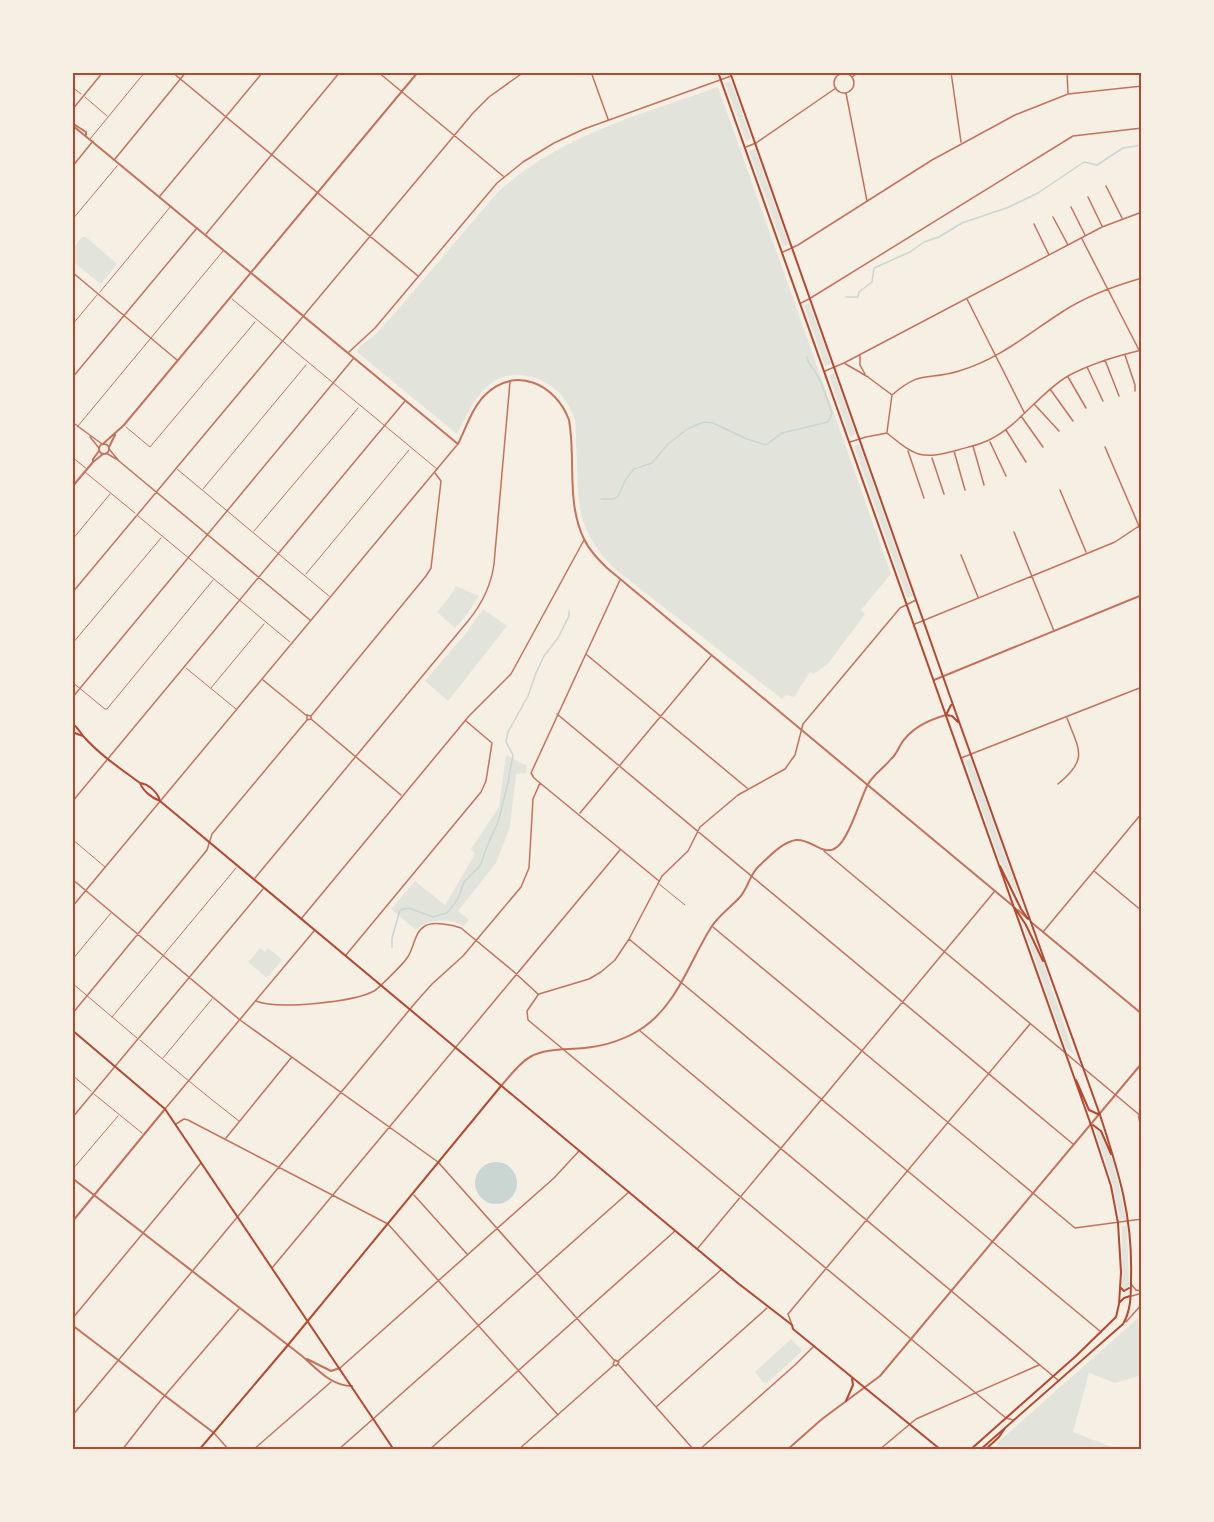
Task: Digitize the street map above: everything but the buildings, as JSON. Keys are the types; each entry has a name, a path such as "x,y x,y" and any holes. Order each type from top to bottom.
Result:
{"main road":[{"path":"718,72 1091,1125 1111,1186 1118,1223 1120,1287 1116,1317 970,1450"},
{"path":"731,74 791,249 1100,1115 1114,1159 1129,1221 1131,1284 1127,1315 1123,1324 980,1450"},
{"path":"946,715 950,711 952,702"},
{"path":"946,715 952,716 960,723"},
{"path":"72,723 80,729 82,736"},
{"path":"72,732 82,736 140,783 141,788 160,801 792,1325 852,1379 941,1450"},
{"path":"998,862 1005,872 1021,909 1030,921"},
{"path":"1013,906 1026,925 1046,966"},
{"path":"72,1030 165,1109 394,1450"},
{"path":"1072,1074 1089,1110 1100,1115"},
{"path":"199,1450 501,1086"},
{"path":"1091,1125 1101,1131 1114,1159"},
{"path":"1120,1287 1126,1290 1131,1284"},
{"path":"1119,1304 1124,1298 1130,1296"},
{"path":"846,1401 853,1385 852,1379"},
{"path":"985,1450 1005,1428"}],"street":[{"path":"72,110 103,72"},
{"path":"172,72 418,277"},
{"path":"115,159 186,72"},
{"path":"160,196 263,72"},
{"path":"206,234 340,72"},
{"path":"378,72 504,177"},
{"path":"93,462 103,444 124,426 418,72"},
{"path":"72,593 454,135 489,97 524,72"},
{"path":"591,72 608,120"},
{"path":"852,77 858,72"},
{"path":"951,72 961,143"},
{"path":"1067,72 1068,94"},
{"path":"846,93 836,88 835,80 841,73 852,77"},
{"path":"348,353 375,328 504,177 554,143 608,120 731,74"},
{"path":"846,93 853,86 852,77"},
{"path":"782,252 791,249 961,143 1015,114 1068,94 1142,86"},
{"path":"745,147 756,143 836,88"},
{"path":"846,93 867,202"},
{"path":"72,124 458,444"},
{"path":"801,303 1073,136 1142,128"},
{"path":"72,167 92,140"},
{"path":"1106,186 1123,219"},
{"path":"1088,197 1102,227"},
{"path":"1071,207 1086,236"},
{"path":"825,371 860,355 1102,227 1142,212"},
{"path":"1053,217 1068,246"},
{"path":"1034,224 1050,256"},
{"path":"72,378 197,227"},
{"path":"887,433 908,451 923,456 973,446 989,440 1005,429 1050,389 1068,377 1104,359 1141,350 1082,238"},
{"path":"72,272 178,360"},
{"path":"887,433 892,395 914,379 958,372 995,356 1063,311 1108,289 1142,278"},
{"path":"966,298 1025,413"},
{"path":"1124,353 1135,391"},
{"path":"860,355 860,365 868,377"},
{"path":"72,698 354,358"},
{"path":"1104,359 1119,396"},
{"path":"844,363 892,395"},
{"path":"1087,367 1103,401"},
{"path":"1068,377 1086,408"},
{"path":"254,880 483,601 493,572 510,381"},
{"path":"72,907 458,444 481,400 490,390 510,381 527,381 546,388 565,410 570,430 574,504 584,540 596,556 620,579 800,731 1142,1014"},
{"path":"1050,389 1073,422"},
{"path":"72,802 406,400"},
{"path":"1034,404 1059,431"},
{"path":"1021,416 1043,447"},
{"path":"72,422 90,437 109,448 119,460 156,492 310,621"},
{"path":"1005,429 1026,462"},
{"path":"850,442 887,433"},
{"path":"72,487 93,462 105,454 115,435"},
{"path":"90,437 105,454 119,460"},
{"path":"989,440 1006,476"},
{"path":"973,446 984,485"},
{"path":"1105,447 1141,526 1142,533"},
{"path":"908,451 924,498"},
{"path":"954,451 965,490"},
{"path":"931,456 944,494"},
{"path":"72,1014 207,850 212,834 426,576 430,568 441,481 436,471"},
{"path":"1060,489 1086,553"},
{"path":"914,625 1115,542 1141,526"},
{"path":"1014,532 1055,632"},
{"path":"301,919 466,720 511,674 584,540"},
{"path":"961,555 979,598"},
{"path":"620,579 531,773 534,778 659,882"},
{"path":"934,680 1142,595"},
{"path":"916,599 900,608 804,724 800,731 795,755 788,765 776,775 747,789 720,809 697,831 688,850 669,868 659,882 629,939 615,960 601,972 567,987 538,994 527,1011 527,1018 1006,1418 1016,1419"},
{"path":"585,654 747,789"},
{"path":"579,815 712,655"},
{"path":"262,679 403,796"},
{"path":"961,758 1142,687"},
{"path":"557,714 1074,1145"},
{"path":"824,851 831,850 842,842 867,785 877,771 892,758 913,730 946,715"},
{"path":"1058,784 1076,766 1080,758 1080,750 1067,718"},
{"path":"345,956 475,802 486,781 492,743 466,720"},
{"path":"72,1416 432,984 463,956 521,887 530,862 533,799 540,783"},
{"path":"1043,932 1142,813"},
{"path":"501,1086 531,1056 548,1051 605,1044 639,1030 661,1012 712,927 723,912 741,897 750,875 783,846 792,841 806,840 824,851 1142,1117"},
{"path":"272,1268 620,850"},
{"path":"1094,871 1142,911"},
{"path":"72,879 240,1020 438,1162 694,1450"},
{"path":"72,1118 263,888"},
{"path":"698,1249 995,891"},
{"path":"256,1001 275,1005 325,1004 374,992 407,958 424,927 430,924 457,926 517,974 538,994"},
{"path":"712,927 1075,1228 1142,1219"},
{"path":"72,1222 314,930"},
{"path":"629,939 1101,1333"},
{"path":"792,1325 788,1314 1030,1024"},
{"path":"639,1030 1059,1382"},
{"path":"225,1139 291,1057"},
{"path":"787,1450 822,1419 880,1376 1142,1064"},
{"path":"176,1124 188,1120 388,1224 558,1415"},
{"path":"302,1356 331,1371 340,1368 554,1178 579,1150"},
{"path":"72,1318 201,1162"},
{"path":"72,1178 332,1381 340,1386 352,1386"},
{"path":"338,1450 629,1192"},
{"path":"413,1194 467,1254"},
{"path":"429,1450 675,1230"},
{"path":"518,1450 722,1269"},
{"path":"1131,1284 1136,1290 1142,1292"},
{"path":"1130,1296 1142,1292"},
{"path":"1123,1324 1142,1304"},
{"path":"656,1407 768,1307"},
{"path":"122,1450 240,1309"},
{"path":"72,1325 214,1433 229,1450"},
{"path":"699,1450 814,1347"},
{"path":"614,1365 615,1360"},
{"path":"879,1450 916,1419 1040,1364"},
{"path":"254,1450 332,1381"}],"lane":[{"path":"92,140 145,72"},
{"path":"72,87 108,117"},
{"path":"72,220 119,163"},
{"path":"72,325 171,206"},
{"path":"77,426 224,250"},
{"path":"230,298 436,471"},
{"path":"124,426 150,447 256,320"},
{"path":"202,490 307,363"},
{"path":"253,532 359,406"},
{"path":"305,576 410,449"},
{"path":"72,457 111,493 291,643"},
{"path":"176,468 330,597"},
{"path":"72,540 111,493"},
{"path":"72,644 163,536"},
{"path":"72,682 105,709 214,579"},
{"path":"211,688 265,623"},
{"path":"184,667 237,709"},
{"path":"72,839 105,867"},
{"path":"112,1017 237,866"},
{"path":"659,882 685,905"},
{"path":"72,960 112,912"},
{"path":"72,983 239,1121"},
{"path":"163,1059 213,998"},
{"path":"72,1075 144,1134"},
{"path":"1138,1113 1142,1134"},
{"path":"72,1170 119,1114"}],"shaded area":[{"path":"731,81 751,139 746,141 725,83"},
{"path":"718,87 891,574 861,610 865,614 828,664 813,674 810,672 794,697 786,695 782,699 616,570 600,552 591,539 580,508 575,421 567,403 547,383 519,375 497,380 480,394 457,434 357,352 360,346 375,335 394,314 497,193 521,173 547,156 602,129"},
{"path":"755,149 789,245 783,246 749,151"},
{"path":"82,237 86,237 117,264 101,284 72,261 72,250"},
{"path":"809,303 831,364 825,366 804,305"},
{"path":"834,373 856,435 850,437 829,375"},
{"path":"859,444 913,596 907,598 854,446"},
{"path":"456,586 479,596 455,628 437,612"},
{"path":"483,609 507,626 448,701 425,681 466,633"},
{"path":"506,755 527,766 526,773 516,774 510,827 496,863 458,911 469,920 464,926 446,921 433,921 416,930 391,909 415,881 445,905 475,854 471,849 499,807"},
{"path":"971,759 1022,904 1000,861 965,761"},
{"path":"1022,922 1044,965 1074,1055 1066,1048"},
{"path":"260,948 265,952 268,948 282,960 267,978 248,962"},
{"path":"1095,1128 1100,1132 1113,1161 1126,1218 1120,1219 1113,1185"},
{"path":"496,1162 511,1168 517,1183 511,1198 496,1204 481,1198 475,1183 481,1168"},
{"path":"1122,1226 1127,1226 1129,1286 1125,1289 1122,1287"},
{"path":"1138,1318 1142,1335 1142,1375 1115,1383 1089,1373 1073,1432 1112,1447 1111,1450 997,1450 999,1448 996,1444"},
{"path":"791,1339 801,1349 801,1352 767,1383 763,1382 755,1372"}],"waterway":[{"path":"846,297 858,297 859,292 872,282 874,268 910,252 924,242 939,237 962,223 1009,207 1038,193 1084,162 1097,165 1123,148 1142,145"},
{"path":"601,499 614,499 634,469 652,463 668,444 687,429 704,422 713,423 766,445 782,433 828,422 832,413 822,385 807,357"},
{"path":"392,947 392,938 400,910 409,908 433,917 447,913 458,899 464,882 480,866 498,822 507,787 513,755 506,742 508,732 528,696 544,656 558,638 569,616 569,611"}]}
